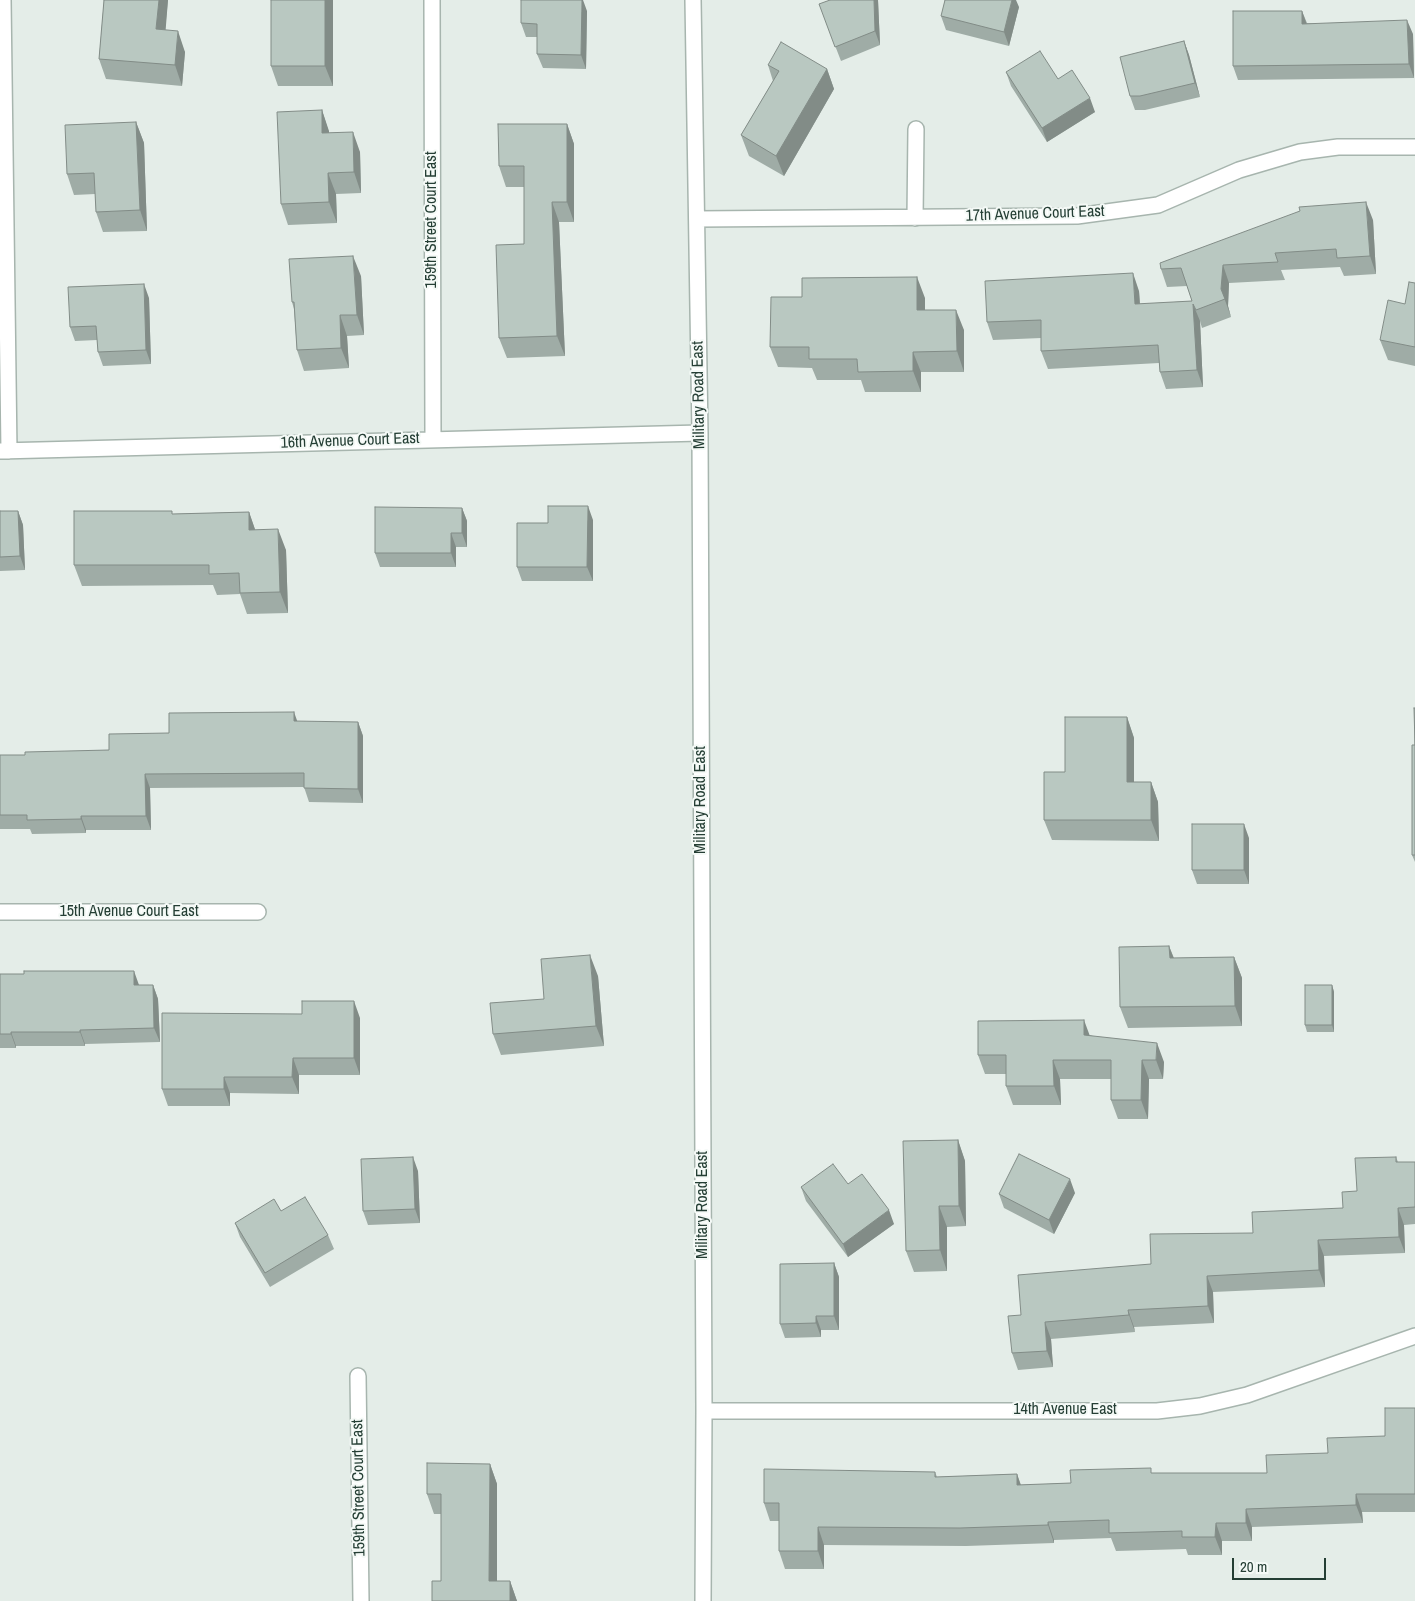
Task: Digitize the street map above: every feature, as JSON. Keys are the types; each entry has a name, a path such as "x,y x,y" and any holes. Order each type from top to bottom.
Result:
{"street":[{"path":"3,0 4,451"},
{"name":"159th Street Court East","path":"432,0 433,439"},
{"name":"Military Road East","path":"693,0 700,433 703,1601"},
{"path":"915,218 916,128"},
{"name":"17th Avenue Court East","path":"697,219 1077,216 1158,206 1239,170 1300,152 1338,147 1415,147"},
{"name":"16th Avenue Court East","path":"4,451 700,433"},
{"name":"15th Avenue Court East","path":"0,912 258,912"},
{"name":"14th Avenue East","path":"704,1411 1165,1410 1200,1406 1247,1395 1415,1336"},
{"name":"159th Street Court East","path":"358,1376 361,1601"}],"building":[{"path":"104,0 159,0 156,29 178,31 175,65 99,59"},
{"path":"271,0 325,0 325,66 271,66"},
{"path":"521,0 582,0 581,55 537,54 537,24 521,23"},
{"path":"830,0 874,0 875,31 835,47 819,4"},
{"path":"945,0 1012,0 1004,32 941,16"},
{"path":"1233,11 1302,11 1302,24 1407,20 1409,64 1233,66"},
{"path":"1184,41 1195,83 1140,96 1130,96 1120,57"},
{"path":"781,42 827,69 776,156 741,135 779,71 768,65"},
{"path":"1040,51 1058,79 1072,70 1090,98 1042,128 1006,72"},
{"path":"322,110 322,133 353,132 354,172 328,173 329,202 281,204 277,112"},
{"path":"136,122 140,210 96,212 94,173 67,174 65,125"},
{"path":"498,124 567,124 567,202 552,202 557,336 499,338 496,245 524,244 524,166 499,166"},
{"path":"1366,202 1370,256 1337,258 1336,249 1275,253 1278,262 1223,265 1221,289 1225,299 1196,310 1193,304 1197,370 1160,372 1158,345 1041,351 1041,320 987,322 985,281 1133,273 1135,304 1192,301 1181,268 1161,269 1160,263 1300,211 1299,207"},
{"path":"353,256 357,315 340,315 341,348 297,350 289,259"},
{"path":"917,277 917,310 956,310 957,351 913,352 913,371 858,372 857,359 809,359 809,347 770,347 771,297 802,297 802,278"},
{"path":"1409,282 1415,283 1415,347 1380,340 1388,300 1405,304"},
{"path":"144,284 146,350 98,352 96,326 70,327 68,287"},
{"path":"548,506 588,506 587,567 517,567 517,523 548,523"},
{"path":"375,507 462,508 462,533 451,533 451,553 375,553"},
{"path":"0,511 18,511 20,556 0,557"},
{"path":"74,511 172,511 172,514 249,512 249,530 278,529 280,592 240,593 239,573 209,574 209,565 74,565"},
{"path":"1414,708 1415,708 1415,745"},
{"path":"294,712 294,721 358,722 358,789 304,788 304,773 145,774 146,816 81,816 81,819 27,820 27,815 0,815 0,755 25,755 25,752 109,750 109,734 169,733 169,713"},
{"path":"1065,717 1127,717 1127,782 1151,782 1151,820 1044,820 1044,772 1065,772"},
{"path":"1412,745 1415,745 1415,855 1412,855"},
{"path":"1192,824 1244,824 1244,870 1192,870"},
{"path":"1169,946 1170,958 1234,957 1235,1006 1120,1007 1119,947"},
{"path":"590,955 596,1026 493,1034 490,1003 544,999 541,959"},
{"path":"24,971 134,971 134,985 153,985 154,1028 80,1030 80,1032 11,1032 11,1034 0,1034 0,974 24,974"},
{"path":"1305,985 1332,985 1332,1025 1305,1025"},
{"path":"302,1001 354,1001 354,1058 293,1058 292,1077 224,1077 224,1089 162,1089 162,1013 302,1014"},
{"path":"1084,1020 1084,1035 1157,1043 1156,1060 1142,1060 1141,1100 1111,1100 1111,1060 1053,1060 1054,1086 1006,1086 1006,1055 978,1055 978,1021"},
{"path":"958,1140 959,1206 939,1206 940,1250 906,1251 903,1141"},
{"path":"1019,1154 1070,1179 1049,1220 999,1194"},
{"path":"413,1157 415,1209 363,1211 361,1159"},
{"path":"1396,1157 1396,1162 1415,1162 1415,1207 1398,1208 1399,1237 1318,1240 1319,1270 1207,1276 1208,1306 1128,1310 1129,1315 1045,1322 1047,1351 1012,1353 1008,1316 1021,1315 1018,1275 1151,1264 1150,1234 1253,1233 1252,1212 1343,1208 1342,1192 1357,1191 1355,1158"},
{"path":"833,1164 848,1184 862,1174 889,1210 843,1244 801,1187"},
{"path":"305,1197 328,1235 265,1273 235,1223 274,1199 281,1211"},
{"path":"834,1263 834,1316 816,1316 816,1323 780,1324 780,1264"},
{"path":"1385,1408 1415,1408 1415,1494 1356,1494 1356,1505 1246,1509 1246,1523 1216,1523 1215,1537 1182,1537 1182,1531 1109,1533 1109,1520 1048,1522 1048,1525 960,1528 818,1527 818,1551 779,1551 779,1503 764,1503 764,1469 935,1472 935,1477 1017,1474 1017,1485 1071,1483 1070,1470 1151,1468 1151,1473 1267,1473 1266,1455 1328,1453 1327,1438 1385,1436"},
{"path":"427,1463 490,1464 489,1581 510,1581 510,1601 432,1601 432,1581 441,1581 441,1494 427,1494"}]}
